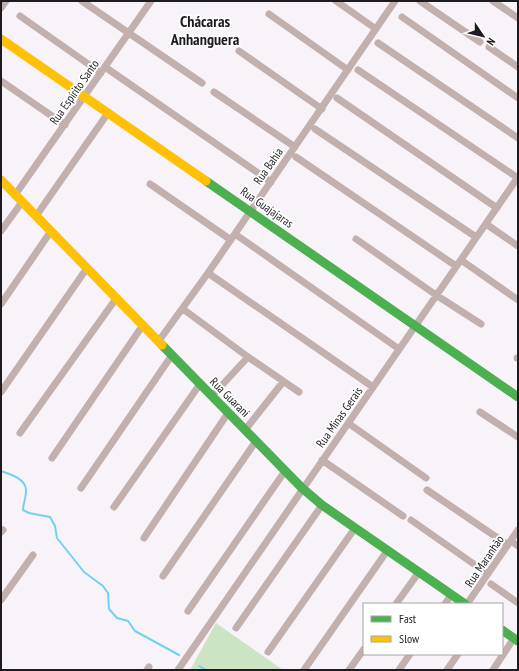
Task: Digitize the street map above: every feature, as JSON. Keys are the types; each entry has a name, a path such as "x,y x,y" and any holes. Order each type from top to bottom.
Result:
{"street":[{"path":"1,8 6,1"},
{"path":"82,1 202,83"},
{"name":"Rua Espírito Santo","path":"15,195 151,1"},
{"path":"336,1 376,29"},
{"name":"Rua Bahia","path":"158,342 183,309 395,1"},
{"path":"420,1 480,42"},
{"path":"493,1 518,18"},
{"path":"269,14 348,70"},
{"path":"20,16 271,182"},
{"path":"402,17 518,98"},
{"name":"Rua Guajajaras","path":"1,39 518,397"},
{"path":"378,43 518,138"},
{"path":"489,47 518,67"},
{"path":"239,51 322,109"},
{"path":"358,70 517,181"},
{"path":"1,81 65,125"},
{"path":"214,92 295,147"},
{"path":"338,98 497,208"},
{"path":"36,216 108,113"},
{"path":"315,129 476,238"},
{"path":"296,157 458,263 518,300"},
{"name":"Rua Guarani","path":"1,180 302,488 322,505 464,603"},
{"name":"Rua Minas Gerais","path":"178,670 302,488 458,263 517,181"},
{"path":"150,184 233,237 399,349"},
{"path":"1,231 22,202"},
{"path":"486,224 518,246"},
{"path":"1,304 51,231"},
{"path":"356,239 436,295 481,324"},
{"path":"1,392 87,268"},
{"path":"208,273 373,387"},
{"path":"20,433 117,299"},
{"path":"183,309 248,357 299,392"},
{"path":"52,458 143,325"},
{"path":"80,488 172,355"},
{"path":"212,396 248,357"},
{"path":"245,430 283,382"},
{"path":"114,507 200,384"},
{"path":"480,412 518,437"},
{"path":"144,538 228,413"},
{"path":"348,422 426,478"},
{"path":"163,576 256,442"},
{"path":"322,460 403,516"},
{"path":"188,610 285,471"},
{"path":"427,490 509,543 518,546"},
{"path":"236,628 322,505"},
{"path":"411,520 488,574"},
{"path":"268,652 355,528"},
{"name":"Rua Maranhão","path":"467,603 518,530"},
{"path":"304,670 387,550"},
{"path":"1,600 33,555"},
{"path":"397,603 419,572"},
{"path":"491,584 518,603"},
{"path":"446,603 451,595"},
{"path":"493,670 516,640 503,631"},
{"path":"349,670 363,650"},
{"path":"399,670 409,655"},
{"path":"447,670 457,655"}],"green space":[{"path":"216,623 283,670 190,670"}],"waterway":[{"path":"1,471 21,480 24,483 26,487 26,496 23,510 29,513 50,517 55,526 57,538 84,572 103,586 108,593 109,609 117,618 128,621 135,631 179,655"},
{"path":"199,666 206,670"}],"traffic: fast":[{"path":"206,181 518,397"},
{"path":"162,345 302,488 322,505 464,603"},
{"path":"503,631 518,641"}],"traffic: slow":[{"path":"1,39 206,181"},
{"path":"1,180 162,345"}],"district":[{"name":"Chácaras Anhanguera","path":"205,30"}]}
